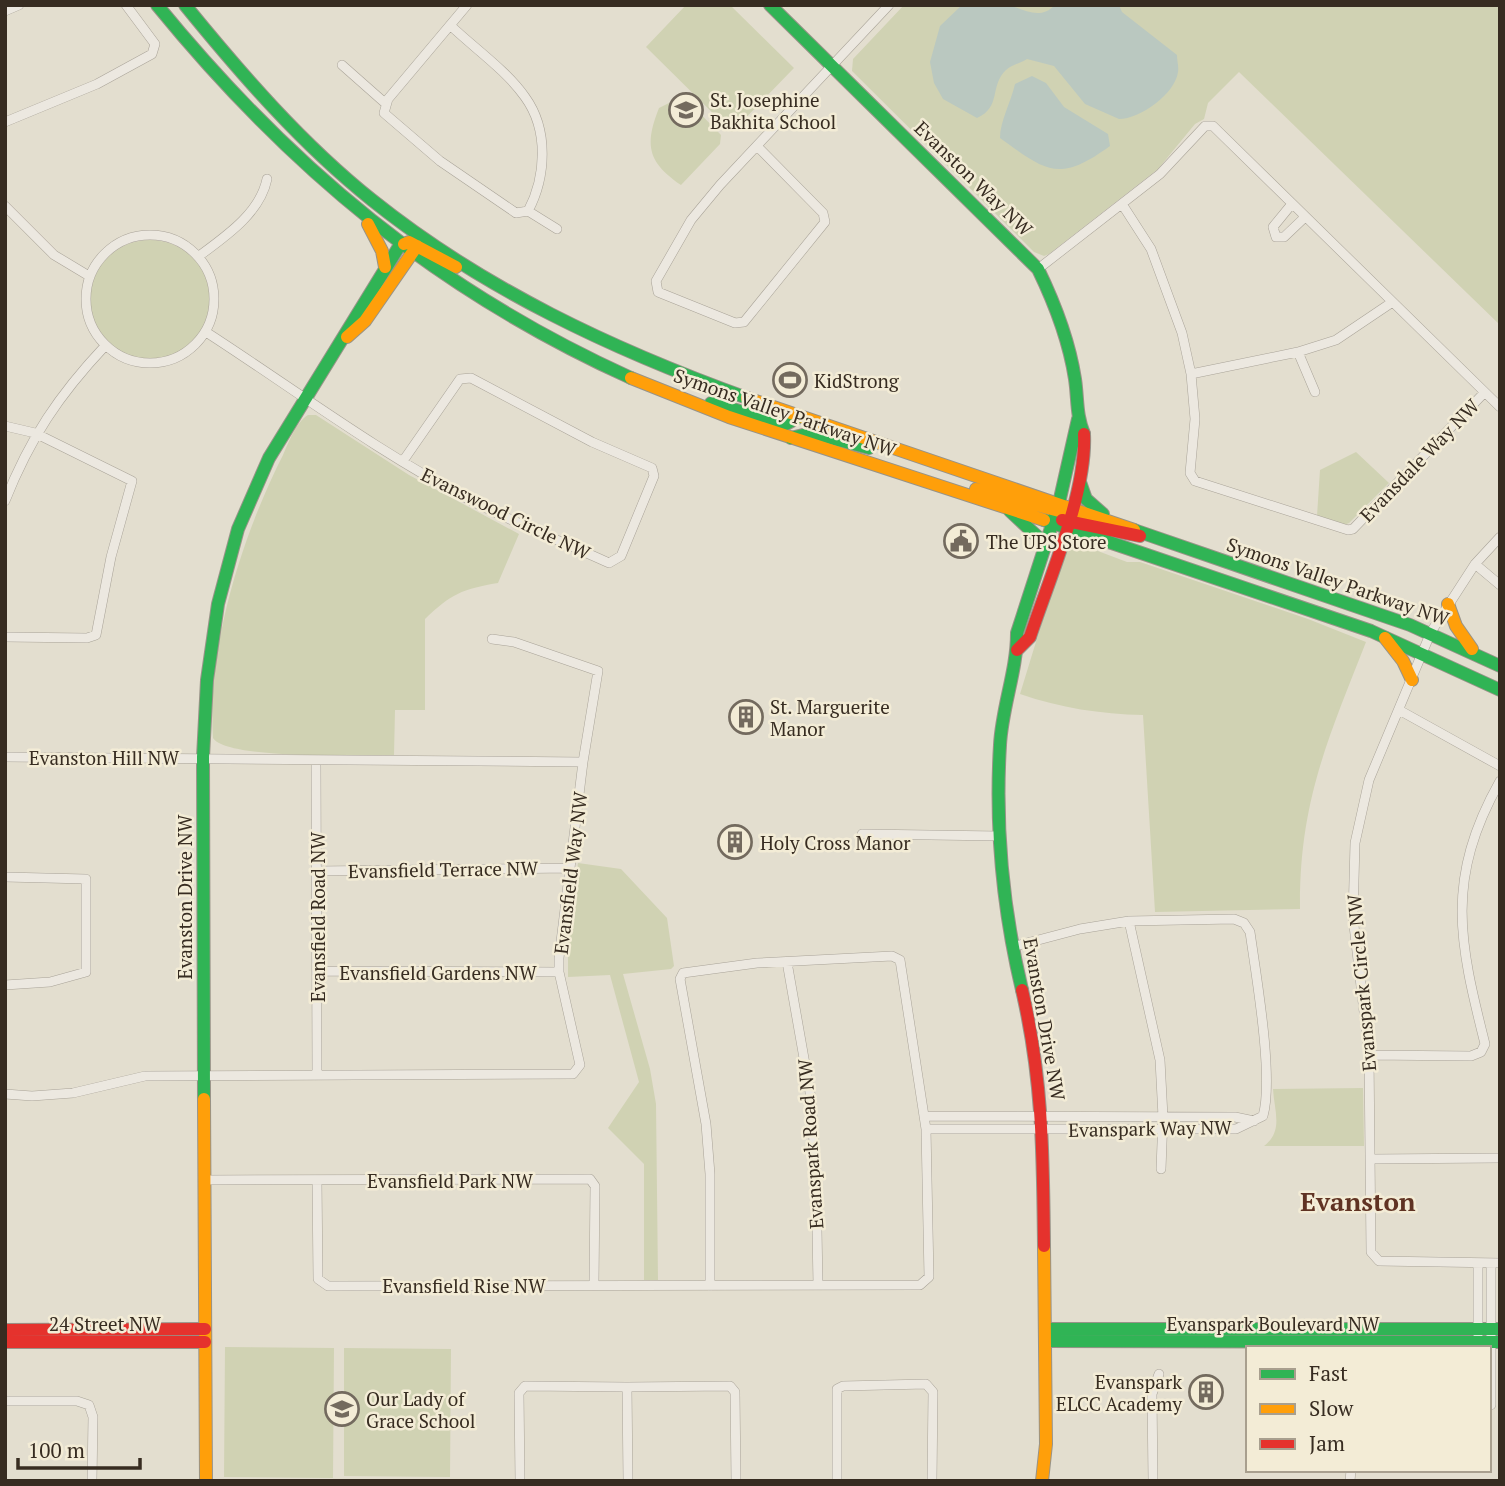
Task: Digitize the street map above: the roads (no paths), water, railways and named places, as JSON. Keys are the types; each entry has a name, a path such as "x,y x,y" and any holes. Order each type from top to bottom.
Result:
{"street":[{"path":"5,11 19,5"},
{"path":"5,122 97,84 152,54 155,44 126,5"},
{"name":"Symons Valley Parkway NW","path":"157,5 230,95 293,158 400,245 417,245 509,297 664,369 797,418 928,460 1062,516 1382,635 1500,690"},
{"name":"Symons Valley Parkway NW","path":"185,5 243,78 417,245 503,313 556,343 613,371 791,438 959,491 1007,509 1116,522 1431,632 1500,666"},
{"path":"467,5 385,103 384,113 440,162 516,214 528,211 557,229"},
{"name":"Evanston Way NW","path":"770,5 1038,269 1068,341 1078,419 1085,435 1079,482 1062,516"},
{"path":"757,146 823,213 825,222 744,322 735,323 658,292 656,281 691,220 757,146 889,5"},
{"path":"450,25 526,98 534,116 540,134 542,173 537,195 528,211"},
{"path":"342,65 385,103"},
{"name":"Evansdale Way NW","path":"1038,269 1160,174 1205,126 1213,126 1500,407"},
{"path":"199,257 231,232 263,197 267,179"},
{"name":"Evansdale Way NW","path":"1122,204 1145,239 1166,284 1191,374 1195,419 1190,473 1195,481 1348,530 1353,529 1484,393"},
{"path":"1291,205 1273,227 1276,237 1284,237 1304,218"},
{"path":"5,206 54,255 89,276"},
{"path":"366,220 382,251 385,267"},
{"path":"139,235 161,235 182,242 199,257 210,274 215,293 213,313 206,332 195,345 167,362 134,362 105,346 94,331 87,313 85,295 89,276 100,257 118,243 139,235"},
{"name":"Evanston Drive NW","path":"206,1481 202,757 204,684 213,623 228,562 246,508 268,459 400,245"},
{"name":"Evanston Drive NW","path":"339,344 365,321 417,245"},
{"path":"1191,374 1298,352 1336,340 1391,303"},
{"name":"Evanswood Circle NW","path":"206,332 403,461 472,500 609,562 621,556 654,476 652,468 592,442 471,378 460,379 403,461"},
{"path":"5,501 35,433 62,393 105,346"},
{"path":"1298,352 1315,392"},
{"path":"687,400 725,405 786,424 797,418"},
{"name":"Evanston Way NW","path":"1062,516 1078,419"},
{"path":"5,426 35,433 131,481 111,557 96,635 87,638 5,637"},
{"path":"791,438 811,433 899,456 928,460"},
{"path":"1079,482 1086,499 1116,522"},
{"path":"959,491 968,487 1122,534 1159,538"},
{"path":"1007,509 1039,538 1044,550"},
{"name":"Evanston Drive NW","path":"1042,1481 1046,1444 1044,1130 1032,1033 1012,947 999,836 1000,736 1017,650 1017,633 1044,550 1062,516"},
{"name":"Evanston Drive NW","path":"1017,650 1030,637 1062,516"},
{"name":"Evanspark Circle NW","path":"1488,1337 1496,1263 1379,1261 1371,1252 1369,1055 1353,917 1355,843 1369,780 1431,632 1475,565 1500,537"},
{"path":"1475,565 1500,585"},
{"path":"1448,604 1460,634 1474,652"},
{"path":"1382,635 1403,660 1412,680"},
{"path":"492,639 514,642 598,671 583,762"},
{"path":"1399,710 1500,766"},
{"name":"Evanston Hill NW","path":"5,757 202,757"},
{"name":"Evansfield Way NW","path":"5,1094 52,1095 145,1076 317,1073 573,1074 580,1065 559,972 560,936 583,762 316,761 202,757"},
{"name":"Evansfield Road NW","path":"316,761 317,1073"},
{"path":"1369,1055 1471,1056 1481,1052 1485,1044 1463,953 1460,923 1463,880 1470,846 1500,781"},
{"path":"862,834 999,836"},
{"name":"Evansfield Terrace NW","path":"317,871 570,868"},
{"path":"5,877 86,879 86,972 50,982 5,985"},
{"name":"Evanspark Way NW","path":"926,1129 1236,1129 1263,1116 1266,1101 1259,1011 1247,927 1234,919 1129,921 1080,929 1012,947"},
{"path":"1129,921 1155,1027 1163,1117 1161,1169"},
{"name":"Evansfield Rise NW","path":"317,1180 318,1279 328,1286 920,1285 929,1277 926,1129 900,960 892,956 787,962"},
{"path":"710,1286 710,1174 706,1124 680,979 682,973 689,970 787,962"},
{"name":"Evanspark Road NW","path":"787,962 811,1098 816,1174 818,1285"},
{"name":"Evansfield Gardens NW","path":"317,971 559,972"},
{"name":"Evanspark Way NW","path":"924,1116 1235,1116 1254,1121"},
{"path":"1371,1159 1500,1158"},
{"name":"Evansfield Park NW","path":"204,1180 590,1180 595,1186 594,1284"},
{"path":"1478,1263 1488,1337"},
{"name":"24 Street NW","path":"5,1330 205,1329"},
{"name":"Evanspark Boulevard NW","path":"1045,1335 1488,1337"},
{"name":"24 Street NW","path":"5,1342 205,1342"},
{"path":"1153,1481 1152,1394 1159,1374"},
{"path":"1491,1378 1493,1405"},
{"path":"837,1481 837,1389 843,1386 926,1384 933,1392 932,1481"},
{"path":"520,1481 519,1393 525,1386 730,1386 735,1392 736,1481"},
{"path":"627,1387 628,1481"},
{"path":"5,1401 77,1401 89,1405 93,1417 92,1481"}],"place":[{"name":"St. Josephine Bakhita School","path":"686,110"},
{"name":"KidStrong","path":"790,380"},
{"name":"The UPS Store","path":"961,541"},
{"name":"St. Marguerite Manor","path":"746,717"},
{"name":"Holy Cross Manor","path":"735,842"},
{"name":"Evanspark ELCC Academy","path":"1206,1392"},
{"name":"Our Lady of Grace School","path":"342,1409"}],"district":[{"name":"Evanston","path":"1358,1201"}]}
